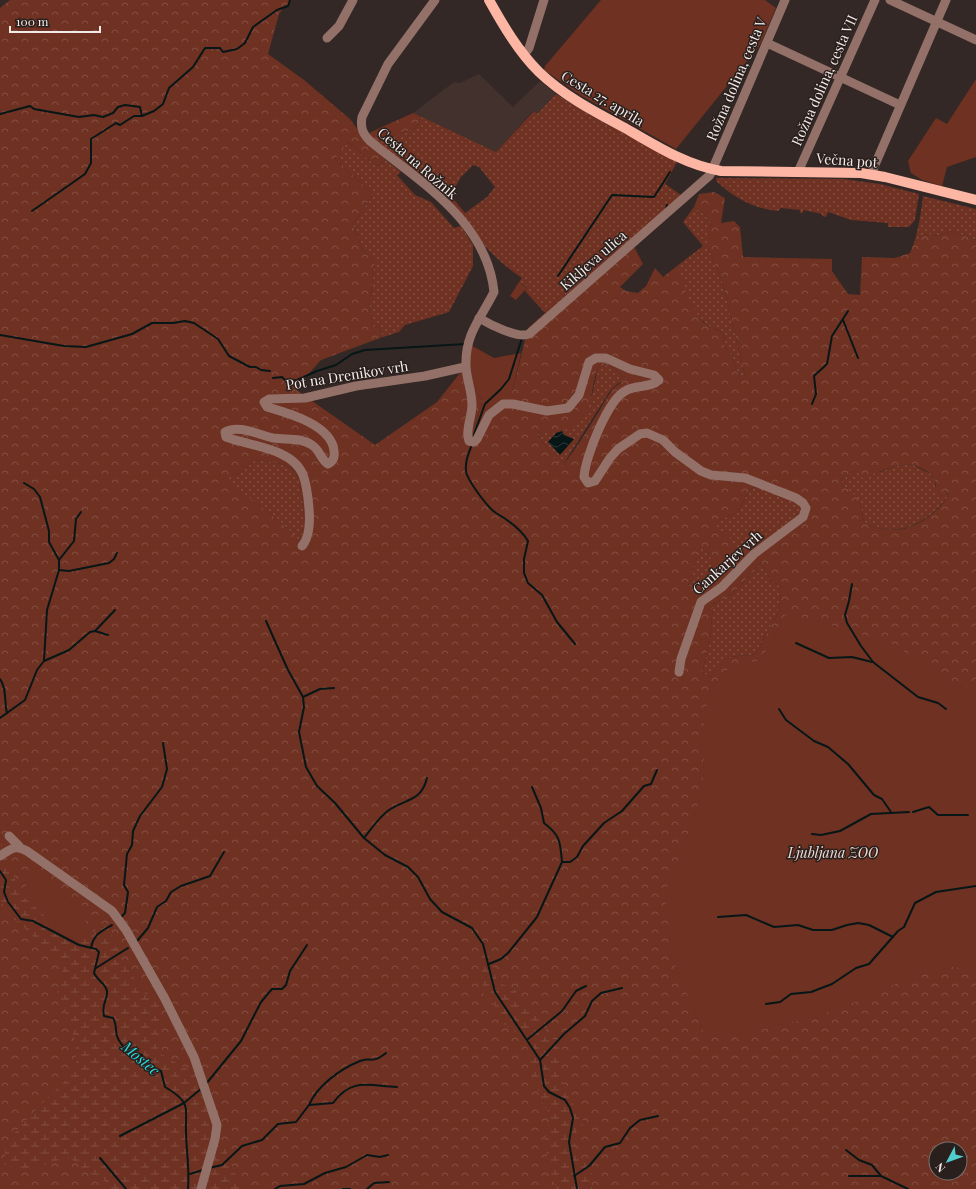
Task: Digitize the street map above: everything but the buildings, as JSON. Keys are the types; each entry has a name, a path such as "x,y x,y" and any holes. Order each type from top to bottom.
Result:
{"main road":[{"name":"Cesta 27. aprila","path":"489,0 508,34 547,79 579,102 686,161 714,169"},
{"name":"Večna pot","path":"714,169 851,172 871,174 976,200"}],"street":[{"path":"327,38 339,26 353,0"},
{"name":"Cesta na Rožnik","path":"435,0 388,64 362,117 361,127 364,134 370,141 444,200 480,244 489,268 494,292 468,338 466,367 472,406 468,434 471,442 477,439 489,415 503,404 513,404 547,410 568,408 579,395 589,362 596,358 606,358 630,369 654,375 659,380 652,384 628,389 619,395 598,433 584,470 584,477 588,483 595,481 610,458 618,449 640,434 647,433 663,440 675,452 701,471 711,475 745,478 796,498 803,503 806,508"},
{"path":"524,54 529,48 544,0"},
{"name":"Rožna dolina, cesta V","path":"714,169 785,0"},
{"name":"Rožna dolina, cesta VII","path":"798,172 875,0"},
{"path":"890,0 976,40"},
{"path":"871,174 946,0"},
{"path":"767,43 900,105"},
{"name":"Kikljeva ulica","path":"479,318 514,334 524,336 529,334 710,175 714,169"},
{"name":"Pot na Drenikov vrh","path":"302,546 307,535 310,518 306,484 301,470 294,462 280,453 226,437 225,432 231,430 246,430 273,438 301,440 316,448 328,464 332,462 335,455 333,445 328,436 303,419 267,407 264,402 269,399 305,398 356,386 426,376 466,367"},
{"name":"Cankarjev vrh","path":"679,672 681,659 701,602 722,587 754,554 803,517 806,508"},
{"path":"9,836 19,846 77,885 112,911 126,930 165,999 194,1057 217,1125 217,1132 201,1189"},
{"path":"0,856 19,846"}],"shaded area":[{"path":"479,74 513,107 540,81 556,94 537,114 533,111 496,152 413,113 454,82 460,83"}],"green space":[{"path":"10,0 291,0 289,5 286,5 279,14 268,54 304,80 350,119 363,137 386,160 376,166 348,142 335,159 373,194 353,225 363,250 375,262 369,308 373,327 378,326 382,334 380,338 321,360 295,389 375,445 437,402 460,373 468,367 469,384 483,401 471,434 512,392 528,328 616,250 631,241 643,264 620,287 626,291 638,293 646,286 655,268 663,277 677,266 691,305 704,323 723,333 725,347 733,358 740,380 746,380 723,284 709,249 709,233 711,223 704,214 694,207 699,194 714,192 725,198 721,223 734,221 740,227 743,257 832,259 832,271 848,294 860,295 862,257 895,258 910,253 914,243 924,234 940,236 951,231 976,240 976,1189 0,1189 0,8","holes":["605,365 612,367 627,379 611,391 577,446 561,467 537,434 570,428 578,423 583,417 590,401 598,368","255,460 283,464 288,466 296,473 300,484 304,516 304,528 299,540 284,525 226,479 240,473","911,464 925,470 934,478 937,494 940,496 947,493 949,495 932,514 922,521 900,529 888,530 864,522 858,500 854,494 845,487 841,480 856,470 862,478 895,466","763,487 800,504 801,511 790,523 768,541 731,550 730,535 720,531 714,533 719,520 737,513 751,488","700,548 709,554 713,566 723,566 705,590 699,590 698,585 695,584 693,587 688,586","761,563 771,580 782,588 778,613 756,653 728,659 718,666 711,677 702,673 710,641 713,604 732,594"]},
{"path":"601,0 765,0 776,8 760,45 676,149 580,95 544,70 545,66"},
{"path":"976,79 976,157 947,167 942,186 922,180 911,173 908,161 936,118 947,124"},
{"path":"556,94 590,115 677,162 665,184 681,195 631,241 616,250 545,313 525,291 527,287 519,282 522,278 491,252 448,200 451,196 465,213 487,197 495,187 479,167 473,165 461,177 453,191 446,196 438,193 375,142 416,128 422,117 496,152 534,111 537,114"},
{"path":"413,113 422,117 416,128 375,142 368,136 371,132"},
{"path":"348,142 376,166 386,160 401,172 397,175 415,195 431,202 454,228 461,226 473,245 473,266 449,312 405,325 399,332 380,338 382,334 378,326 373,327 369,308 375,262 363,250 353,225 373,194 335,159"},
{"path":"716,178 843,179 880,184 919,194 915,220 909,227 888,227 888,223 851,220 828,212 826,217 822,216 822,214 803,210 803,213 800,213 800,210 781,208 778,211 761,208 738,198 717,182"},
{"path":"923,196 976,209 976,240 951,231 940,236 924,234 914,243 919,225"},
{"path":"694,207 704,214 711,223 709,233 709,249 723,284 746,380 740,380 733,358 725,347 723,333 706,324 694,310 679,274 677,266 703,246 683,222"},
{"path":"519,282 527,288 516,300 510,296"},
{"path":"469,344 494,358 521,353 512,392 507,402 475,435 471,435 483,401 469,384"},
{"path":"605,365 612,367 627,379 617,384 610,391 561,468 537,434 544,431 563,430 592,395 598,368"},
{"path":"255,460 282,464 295,472 300,482 304,524 304,530 299,541 284,525 225,479 240,473"},
{"path":"911,464 931,474 935,480 935,486 949,495 941,505 922,521 900,529 888,530 864,522 858,500 845,487 841,480 856,470 880,472 895,466"},
{"path":"763,487 800,504 801,511 790,523 768,541 731,550 718,532 713,533 719,520 737,513 751,488"},
{"path":"700,547 723,566 705,591 688,586"},
{"path":"761,563 771,580 782,588 778,613 756,653 733,657 725,661 711,677 702,673 710,641 713,604 732,594"},
{"name":"Ljubljana ZOO","path":"785,615 821,622 894,645 956,684 976,690 976,969 952,967 914,975 866,998 816,1016 747,1033 705,1036 672,958 665,893 689,833 702,791 704,764 702,742 705,710 712,689 720,677 728,669 757,661 763,657"},
{"path":"0,839 21,896 81,937 113,922 111,942 143,992 160,1001 158,1052 197,1075 241,1189 112,1189 107,1182 92,1176 69,1157 25,1171 4,1164 6,1142 46,1099 76,1071 76,1043 57,991 63,968 26,929 6,913 0,897"},
{"path":"35,873 53,881 92,929 82,942 63,934 21,893"},
{"path":"481,947 487,947 497,982 515,989 521,1007 547,1021 546,1031 550,1038 559,1041 560,1076 568,1096 584,1121 582,1126 573,1136 573,1140 578,1150 579,1164 592,1161 592,1189 557,1189 552,1176 545,1142 546,1129 551,1121 549,1113 543,1105 533,1075 526,1041 521,1035 499,1021 495,1006 483,993"}],"water":[{"path":"562,431 564,435 574,439 560,455 548,442 556,433"}],"waterway":[{"path":"0,114 30,106 34,109 79,117 94,115 103,117 113,113 118,107 125,105 140,107 142,116 154,111 163,104 169,88 193,67 205,48 220,48 223,52 237,49 245,43 253,27 277,10 288,6 290,0"},
{"path":"32,211 85,174 91,163 91,139 116,123 120,125 134,116 142,116"},
{"path":"558,276 612,195 654,197 670,172"},
{"path":"666,210 667,205"},
{"path":"812,404 816,394 814,376 827,364 832,336 848,311"},
{"path":"843,320 858,358"},
{"path":"0,335 64,346 86,347 132,334 152,323 173,323 185,321 194,323 218,339 229,356 250,367 270,371"},
{"path":"473,437 485,404 509,379 522,338"},
{"path":"273,378 282,377 286,381 297,380 317,371 336,365 352,354 365,350 465,344"},
{"path":"471,447 467,458 466,468 470,481 488,506 510,522 528,541 524,559 524,573 528,583 542,595 557,622 575,644"},
{"path":"24,483 34,489 40,497 49,531 49,542 59,560 59,570"},
{"path":"59,560 74,541 76,519 81,512"},
{"path":"44,661 47,610 59,570 69,571 109,563 114,559 117,553"},
{"path":"852,584 845,615 847,623 873,662 918,697 938,703 946,709"},
{"path":"95,631 115,610"},
{"path":"266,621 288,670 303,697 304,707 299,732 306,767 317,786 335,803 364,838 385,855 408,867 418,877 430,899 442,912 472,928 483,944 495,992 540,1060 544,1086 549,1092 565,1100 570,1108 573,1118 569,1142 577,1189"},
{"path":"0,718 25,700 37,670 44,661 69,650 90,632 95,631 108,635"},
{"path":"796,643 829,658 852,657 872,662"},
{"path":"0,679 4,691 7,713"},
{"path":"303,697 320,689 334,688"},
{"path":"779,709 786,720 814,741 828,747 848,764 874,795 882,799 891,812"},
{"path":"121,917 125,913 128,892 124,885 127,854 132,845 133,831 140,816 162,787 167,769 163,743"},
{"path":"489,964 501,959 508,953 537,917 562,862 570,862 577,857 583,846 604,823 622,811 644,786 651,784 657,770"},
{"path":"364,838 385,813 417,796 424,786 427,778"},
{"path":"532,787 541,808 544,823 554,832 559,840 562,862"},
{"path":"913,812 929,807 938,815 968,815"},
{"path":"812,834 821,835 840,831 871,814 909,812"},
{"path":"137,941 148,928 157,907 166,901 171,892 181,886 210,876 224,852"},
{"name":"Mostec","path":"0,871 6,880 4,892 8,902 21,919 33,921 79,945 96,949 99,952 94,973 105,986 107,991 107,997 103,1008 104,1016 113,1018 117,1036 121,1044 130,1051 142,1055 149,1066 161,1071 165,1087 178,1096 185,1105 188,1189"},
{"path":"766,1004 780,1002 791,994 811,992 832,984 856,968 869,964 898,931 904,927 915,903 936,892 976,886"},
{"path":"718,917 746,915 774,927 798,925 813,930 832,930 858,923 869,925 893,937"},
{"path":"91,948 94,940 101,931 112,925"},
{"path":"206,1084 241,1041 261,1002 272,989 282,989 286,985 290,971 307,945"},
{"path":"96,968 128,948"},
{"path":"528,1039 562,1011 576,991 586,986"},
{"path":"540,1060 564,1034 585,1016 592,1001 601,993 622,988"},
{"path":"309,1105 323,1085 337,1073 352,1064 364,1060 375,1059 386,1053"},
{"path":"209,1168 222,1165 242,1146 262,1140 278,1124 296,1122 309,1105 333,1103 347,1089 354,1086 369,1085 397,1087"},
{"path":"120,1136 184,1103 202,1088"},
{"path":"574,1176 589,1166 605,1147 620,1143 630,1128 640,1120 658,1116"},
{"path":"846,1150 859,1160 872,1165 881,1176"},
{"path":"275,1189 280,1186 304,1184 325,1173 346,1167 367,1155 380,1157 388,1155"},
{"path":"100,1158 126,1189"},
{"path":"190,1174 203,1170"},
{"path":"849,1176 881,1176 908,1189"},
{"path":"367,1189 374,1183 389,1182"},
{"path":"343,1189 350,1189"}]}
